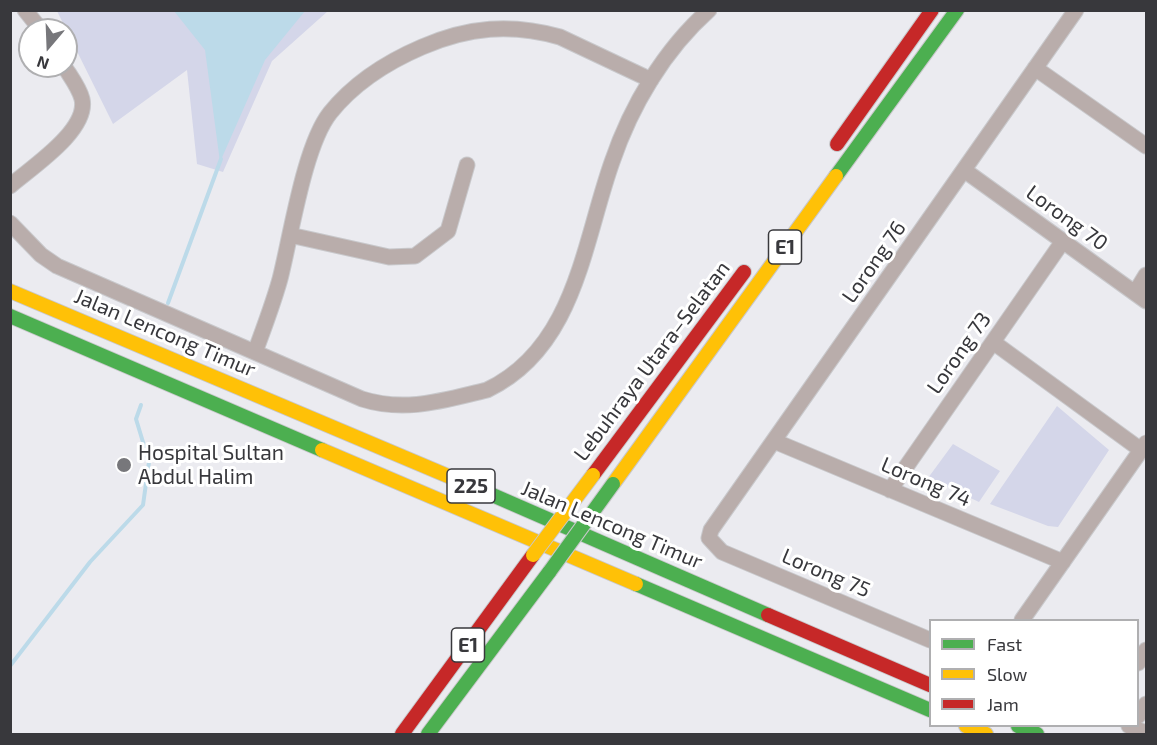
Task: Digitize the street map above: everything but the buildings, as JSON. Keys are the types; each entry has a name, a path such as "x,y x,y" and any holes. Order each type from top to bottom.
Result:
{"highway":[{"path":"829,155 933,10"},
{"name":"Lebuhraya Utara–Selatan","path":"429,735 957,10"},
{"name":"Lebuhraya Utara–Selatan","path":"402,735 753,260"},
{"name":"Jalan Lencong Timur","path":"10,291 321,420 929,685"},
{"name":"Jalan Lencong Timur","path":"10,316 929,710"},
{"path":"968,727 986,735"},
{"path":"1020,727 1037,735"}],"street":[{"path":"10,223 41,255 57,266 381,405 402,407 487,390 500,384 531,359 564,313 612,161 630,117 651,80 671,52 709,10"},
{"name":"Lorong 76","path":"709,538 716,520 774,441 1076,10"},
{"path":"255,352 280,279 314,144 329,114 374,72 405,54 442,38 472,30 544,33 606,57 651,80"},
{"path":"1035,68 1146,146"},
{"path":"10,186 69,134 80,120 82,98 71,78"},
{"path":"290,235 389,257 416,256 442,239 448,231 467,165"},
{"name":"Lorong 70","path":"964,170 1141,297"},
{"name":"Lorong 73","path":"890,490 1063,241"},
{"path":"1141,297 1146,275"},
{"path":"993,342 1144,447 1023,619"},
{"name":"Lorong 74","path":"774,441 1063,562"},
{"name":"Lorong 75","path":"709,538 722,552 929,640"}],"shaded area":[{"path":"57,11 328,11 272,61 223,172 197,164 187,70 113,124 78,53 78,18 60,18"},
{"path":"174,11 305,11 265,60 220,162 205,50"},
{"path":"1057,406 1109,450 1058,527 1048,526 990,504"},
{"path":"953,444 1000,471 979,502 928,478"}],"waterway":[{"path":"168,303 221,159"},
{"path":"10,666 90,562 143,505 149,462 136,419 141,405"}],"traffic: fast":[{"path":"836,176 957,10"},
{"path":"10,316 322,450"},
{"path":"550,571 613,484"},
{"path":"474,487 768,615"},
{"path":"428,734 550,571"},
{"path":"636,584 929,710"},
{"path":"1020,727 1037,734"}],"traffic: slow":[{"path":"613,484 836,176"},
{"path":"10,291 474,487"},
{"path":"322,450 636,584"},
{"path":"533,555 593,475"},
{"path":"968,727 986,734"}],"traffic: jam":[{"path":"837,144 932,10"},
{"path":"593,475 744,272"},
{"path":"402,734 533,555"},
{"path":"768,615 929,685"}],"place":[{"name":"Hospital Sultan Abdul Halim","path":"124,465"}]}
